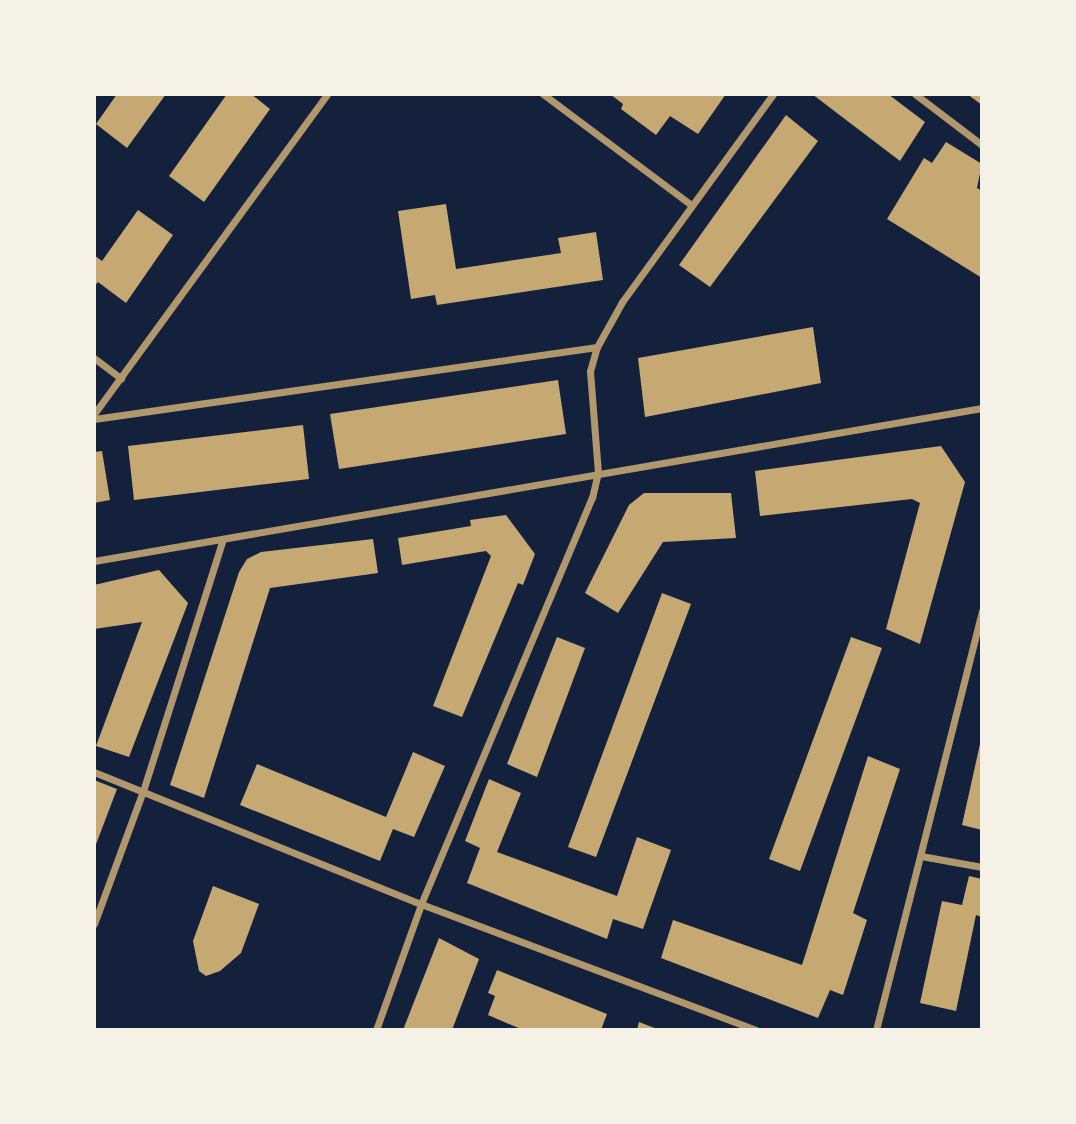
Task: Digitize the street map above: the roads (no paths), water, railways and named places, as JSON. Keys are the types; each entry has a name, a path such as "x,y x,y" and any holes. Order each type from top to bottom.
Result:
{"street":[{"path":"94,417 327,94"},
{"path":"543,94 690,204"},
{"path":"376,1030 421,904 592,498 598,473 590,371 597,347 622,302 690,204 773,94"},
{"path":"915,94 982,145"},
{"path":"94,417 597,347"},
{"path":"94,358 121,378"},
{"path":"94,561 982,408"},
{"path":"94,924 143,791 223,539"},
{"path":"876,1030 982,610"},
{"path":"94,772 421,904 755,1030"},
{"path":"921,856 982,867"}]}
